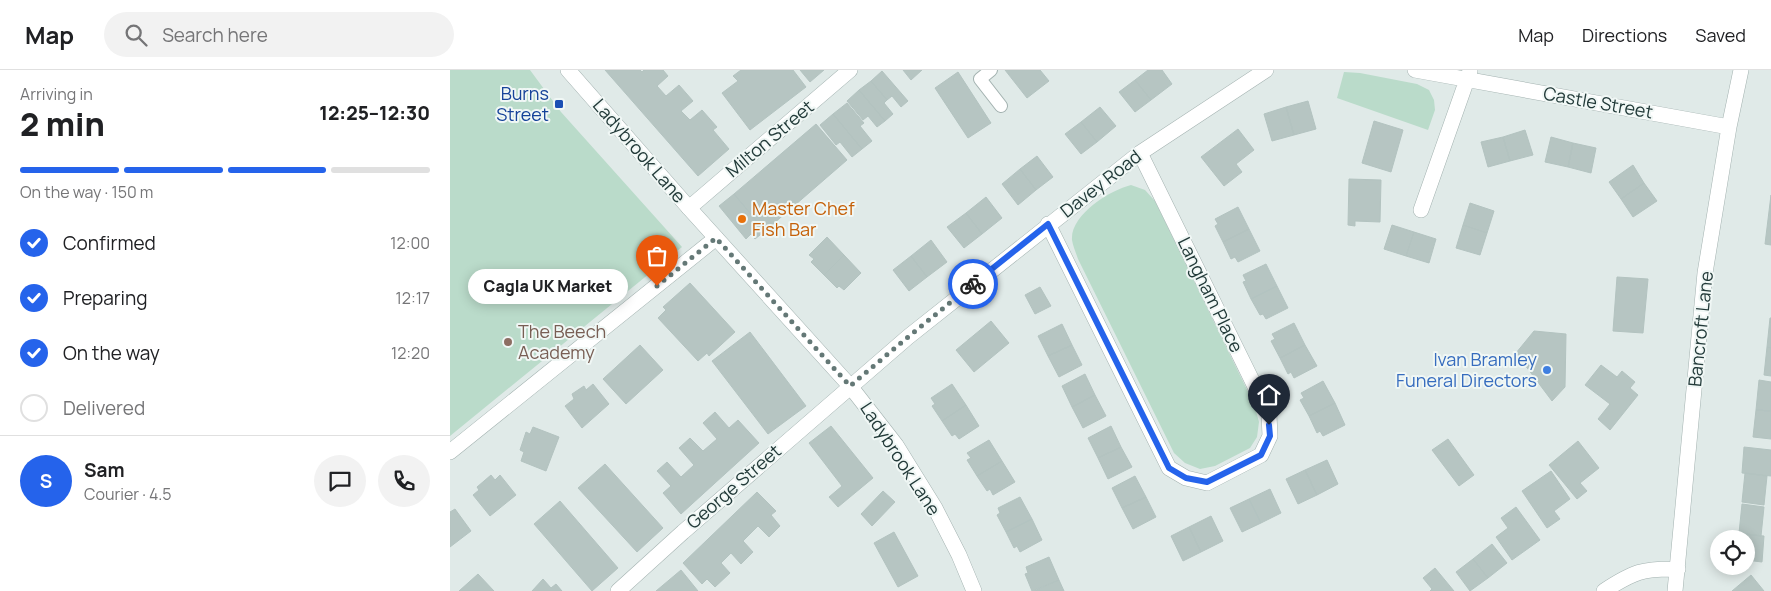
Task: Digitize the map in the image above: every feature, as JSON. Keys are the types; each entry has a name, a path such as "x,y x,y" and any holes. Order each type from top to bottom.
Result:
{"street":[{"name":"Ladybrook Lane","path":"568,70 689,208 850,386 896,446 935,508 960,554 974,591"},
{"name":"Milton Street","path":"689,208 850,70"},
{"name":"Davey Road","path":"850,386 1048,224 1140,153 1266,70"},
{"path":"1415,70 1469,75 1421,210"},
{"name":"Bancroft Lane","path":"1675,591 1706,273 1729,127 1741,70"},
{"name":"Castle Street","path":"1469,75 1729,127"},
{"name":"Langham Place","path":"1048,224 1169,468 1186,478 1207,482 1261,455 1270,436 1269,415 1140,153"},
{"path":"450,452 716,238"},
{"name":"George Street","path":"618,591 850,386"},
{"path":"1604,591 1640,570 1678,569"}],"lane":[{"path":"991,70 980,79 1001,106"}],"green space":[{"name":"The Beech Academy","path":"450,70 530,70 561,112 682,247 450,436"},
{"path":"1344,72 1360,73 1417,84 1429,90 1434,100 1435,110 1428,130 1337,98"},
{"path":"1131,185 1145,190 1155,201 1254,404 1259,422 1257,437 1250,448 1215,466 1200,469 1185,463 1174,453 1078,259 1073,245 1073,231 1084,213 1113,192"}],"building":[{"path":"605,70 640,70 642,72 644,70 663,70 668,76 657,86 666,96 679,85 693,101 681,111 690,120 702,110 717,127 713,130 729,149 698,176"},
{"path":"741,70 793,70 806,87 750,130 722,93 738,81 733,76"},
{"path":"800,70 824,70 810,82"},
{"path":"903,70 922,70 911,80"},
{"path":"1005,70 1040,70 1049,81 1027,98"},
{"path":"1148,70 1162,70 1172,84 1151,100 1135,80"},
{"path":"882,71 908,101 901,107 892,96 887,100 871,81"},
{"path":"958,72 991,123 968,138 935,88"},
{"path":"1135,80 1151,100 1135,112 1119,92"},
{"path":"871,81 887,100 884,103 893,114 885,121 859,90"},
{"path":"859,90 885,121 877,127 868,116 863,120 847,101"},
{"path":"1308,101 1316,129 1294,135 1286,107"},
{"path":"847,103 864,123 860,126 872,141 862,149 833,114"},
{"path":"1100,107 1116,126 1097,142 1081,122"},
{"path":"1286,107 1294,135 1272,141 1264,114"},
{"path":"833,114 862,149 852,157 840,142 836,145 820,125"},
{"path":"1374,121 1403,130 1391,172 1362,163"},
{"path":"1081,122 1097,142 1081,154 1065,134"},
{"path":"816,124 847,160 765,231 734,194"},
{"path":"1238,129 1254,150 1236,164 1242,172 1224,186 1201,157"},
{"path":"1525,130 1533,155 1510,161 1503,137"},
{"path":"1503,137 1510,161 1488,167 1481,142"},
{"path":"1551,137 1573,143 1568,167 1545,162"},
{"path":"1573,143 1596,148 1591,173 1568,167"},
{"path":"1037,156 1053,177 1036,190 1020,169"},
{"path":"1633,165 1644,183 1621,199 1609,182"},
{"path":"1020,169 1036,190 1018,205 1002,184"},
{"path":"1349,179 1381,180 1380,222 1355,221 1355,226 1348,225"},
{"path":"1644,183 1657,201 1633,217 1621,199"},
{"name":"Master Chef Fish Bar","path":"734,194 765,231 755,239 751,234 746,239 719,206"},
{"path":"1771,195 1771,245 1765,244"},
{"path":"986,197 1002,218 982,234 966,213"},
{"path":"1470,203 1494,211 1487,233 1463,225"},
{"path":"1238,207 1249,229 1223,242 1215,226 1218,224 1215,219"},
{"path":"966,213 982,234 964,248 947,227"},
{"path":"1392,225 1414,232 1406,256 1384,249"},
{"path":"1463,225 1487,233 1480,255 1456,248"},
{"path":"1249,229 1260,251 1238,262 1235,257 1231,259 1223,242"},
{"path":"1414,232 1436,239 1429,263 1406,256"},
{"path":"827,237 844,255 824,275 811,262 814,259 809,255"},
{"path":"931,240 947,262 927,277 911,256"},
{"path":"844,255 861,273 844,290 839,286 837,288 824,275"},
{"path":"911,256 927,277 909,291 893,270"},
{"path":"1266,264 1277,286 1251,299 1243,282 1246,281 1243,275"},
{"path":"1617,277 1648,279 1643,333 1613,331"},
{"path":"690,283 735,332 709,356 707,353 698,361 658,318 666,310 663,307"},
{"path":"1277,286 1288,308 1266,319 1263,314 1260,315 1251,299"},
{"path":"1040,287 1051,306 1035,314 1025,295"},
{"path":"1771,318 1771,348 1767,347"},
{"path":"991,321 1009,343 974,372 956,350"},
{"path":"1294,323 1305,345 1280,358 1271,341 1275,339 1272,334"},
{"path":"1062,324 1072,345 1048,356 1038,336"},
{"name":"Ivan Bramley Funeral Directors","path":"1534,331 1566,334 1565,387 1552,401 1516,353"},
{"path":"750,332 806,406 768,434 712,361"},
{"path":"640,345 663,370 626,404 603,379"},
{"path":"1072,345 1082,365 1059,377 1048,356"},
{"path":"1305,345 1317,366 1294,378 1291,372 1288,374 1280,358"},
{"path":"1767,347 1771,348 1771,376 1764,375"},
{"path":"1601,365 1617,377 1622,371 1635,382 1630,388 1638,395 1610,430 1598,419 1610,404 1585,385"},
{"path":"1085,374 1095,395 1072,407 1062,386"},
{"path":"1759,380 1771,382 1771,411 1756,410"},
{"path":"1323,381 1335,403 1309,416 1300,400 1304,398 1301,393"},
{"path":"593,384 609,404 582,428 565,406 574,399 572,394 584,386 586,390"},
{"path":"952,384 966,405 942,421 932,406 935,404 931,398"},
{"path":"1095,395 1106,416 1083,428 1072,407"},
{"path":"1335,403 1345,425 1323,436 1320,431 1317,433 1309,416"},
{"path":"966,405 979,426 959,439 955,434 952,436 942,421"},
{"path":"1756,410 1771,411 1771,439 1753,437"},
{"path":"715,412 729,428 738,420 759,443 681,514 663,493 671,486 657,471 667,462 681,477 694,465 679,448 690,438 703,451 717,439 703,423"},
{"path":"831,426 873,478 838,507 829,497 842,486 809,443"},
{"path":"1111,426 1121,447 1098,458 1088,438"},
{"path":"533,427 559,437 546,471 521,461 524,452 520,450 526,432 530,434"},
{"path":"1448,439 1474,475 1459,486 1432,450"},
{"path":"989,440 1002,461 977,476 967,460 971,458 967,453"},
{"path":"1578,441 1599,468 1580,483 1587,491 1577,499 1549,465"},
{"path":"1121,447 1132,467 1108,479 1098,458"},
{"path":"1744,447 1771,450 1771,476 1742,473"},
{"path":"1327,460 1338,484 1317,495 1305,470"},
{"path":"1002,461 1015,482 993,495 990,489 987,491 977,476"},
{"path":"605,464 663,528 637,552 578,488"},
{"path":"1305,470 1317,495 1298,504 1286,479"},
{"path":"1551,471 1570,499 1554,511 1560,519 1547,528 1522,491"},
{"path":"1745,473 1767,476 1764,505 1742,502"},
{"path":"491,475 495,480 500,475 516,495 490,516 473,495 479,490 477,487"},
{"path":"1135,476 1146,497 1122,508 1112,488"},
{"path":"1270,489 1281,513 1261,523 1249,499"},
{"path":"883,491 895,502 872,526 861,514"},
{"path":"757,492 776,511 771,515 780,526 769,537 758,526 743,541 753,552 741,564 731,553 721,563 730,573 715,587 707,579 702,584 683,563"},
{"path":"1020,497 1032,519 1006,532 997,515 1000,513 998,508"},
{"path":"1146,497 1156,517 1133,529 1122,508"},
{"path":"1249,499 1261,523 1242,532 1230,508"},
{"path":"560,501 618,568 592,591 534,524"},
{"path":"1742,504 1764,507 1761,536 1755,535 1755,530 1739,530"},
{"path":"1516,507 1540,540 1512,560 1496,537 1508,528 1501,518"},
{"path":"455,509 471,531 450,547 450,512"},
{"path":"1211,516 1223,541 1201,552 1189,527"},
{"path":"1032,519 1042,540 1020,552 1017,546 1014,548 1006,532"},
{"path":"1189,527 1201,552 1183,561 1171,536"},
{"path":"894,532 918,576 898,587 874,543"},
{"path":"1755,535 1764,536 1762,562 1755,561"},
{"path":"1492,544 1507,563 1488,578 1473,559"},
{"path":"1049,557 1059,580 1032,591 1025,574 1028,573 1026,567"},
{"path":"1473,559 1488,578 1470,591 1456,572"},
{"path":"1435,568 1454,591 1430,591 1432,589 1423,578"},
{"path":"681,570 698,591 656,591"},
{"path":"478,574 494,591 459,591"},
{"path":"1751,575 1764,591 1732,591"},
{"path":"543,579 551,588 556,584 562,591 532,591"},
{"path":"1059,580 1064,591 1034,591"}],"way so far":[{"path":"657,286 716,238 850,386 973,284"}],"place":[{"name":"Burns Street","path":"559,104"},
{"name":"Master Chef Fish Bar","path":"742,219"},
{"name":"Cagla UK Market","path":"657,286"},
{"name":"The Beech Academy","path":"508,342"},
{"name":"Ivan Bramley Funeral Directors","path":"1547,370"}],"route":[{"path":"973,284 1048,224 1169,468 1186,478 1207,482 1261,455 1270,436 1269,425"}]}
